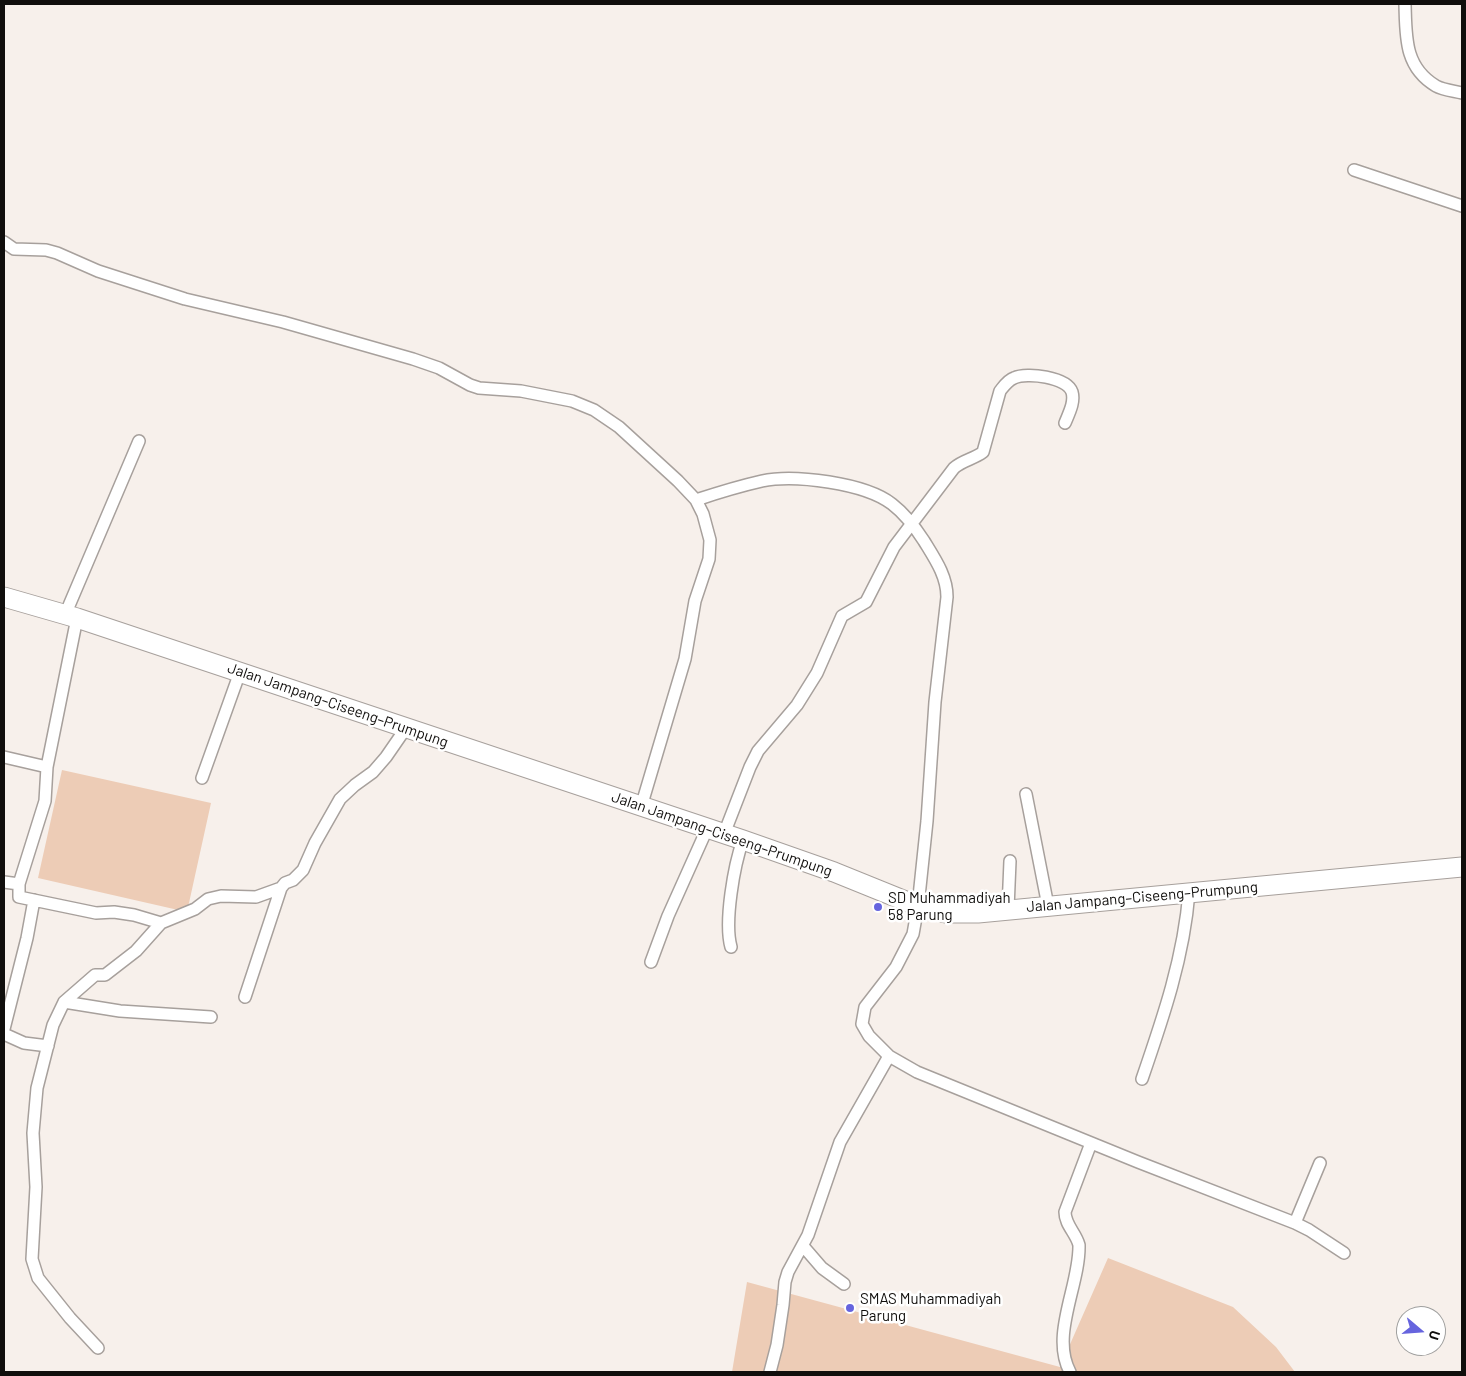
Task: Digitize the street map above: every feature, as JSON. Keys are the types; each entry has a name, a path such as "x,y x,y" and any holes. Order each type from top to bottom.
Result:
{"main road":[{"name":"Jalan Jampang–Ciseeng–Prumpung","path":"4,597 240,672 743,840 834,872 918,906 946,912 978,912 1048,906 1462,867"}],"street":[{"path":"1405,4 1406,43 1413,63 1424,77 1437,87 1462,93"},
{"path":"1354,170 1462,206"},
{"path":"4,242 14,249 57,252 98,271 185,299 283,322 413,359 439,368 479,388 521,391 572,401 594,410 618,427 678,481 696,500 703,514 710,540 709,559 695,601 685,659 641,807"},
{"path":"651,962 668,916 758,751 796,705 817,673 842,616 866,602 894,548 954,468 963,461 983,452 1000,392 1015,377 1038,376 1061,381 1070,389 1073,398 1065,423"},
{"path":"139,442 71,617 47,768 45,801 19,884 19,897 96,913 114,912 134,915 161,923"},
{"path":"696,500 763,480 802,478 841,484 877,496 890,502 913,524 941,571 947,588 934,702 930,788 914,934 896,967 865,1007 862,1024 869,1036 889,1056 917,1072 1295,1223 1344,1253"},
{"path":"202,778 240,672"},
{"path":"245,997 281,888 303,870 315,842 340,799 372,772 386,757 406,728"},
{"path":"4,757 47,768"},
{"path":"1026,794 1048,906"},
{"path":"731,947 729,921 733,885 738,853 743,840"},
{"path":"1008,909 1010,861"},
{"path":"4,882 19,884"},
{"path":"98,1348 70,1318 38,1278 32,1260 36,1187 33,1133 36,1088 53,1025 64,1002 95,976 105,975 136,951 161,923 195,909 208,900 221,896 256,897 281,888"},
{"path":"1142,1079 1163,1018 1180,954 1189,892"},
{"path":"4,1029 27,938 34,900"},
{"path":"64,1002 120,1011 211,1017"},
{"path":"4,1034 24,1043 48,1046"},
{"path":"770,1372 778,1337 785,1282 791,1266 804,1246 840,1142 889,1056"},
{"path":"1070,1372 1064,1362 1062,1351 1079,1245 1066,1222 1065,1212 1091,1143"},
{"path":"1295,1223 1320,1163"},
{"path":"804,1246 822,1268 844,1284"}],"shaded area":[{"path":"62,770 211,803 187,912 38,878"},
{"path":"1108,1258 1233,1307 1276,1347 1295,1372 732,1372 747,1282 1060,1367"}],"place":[{"name":"SD Muhammadiyah 58 Parung","path":"878,907"},
{"name":"SMAS Muhammadiyah Parung","path":"850,1308"}]}
